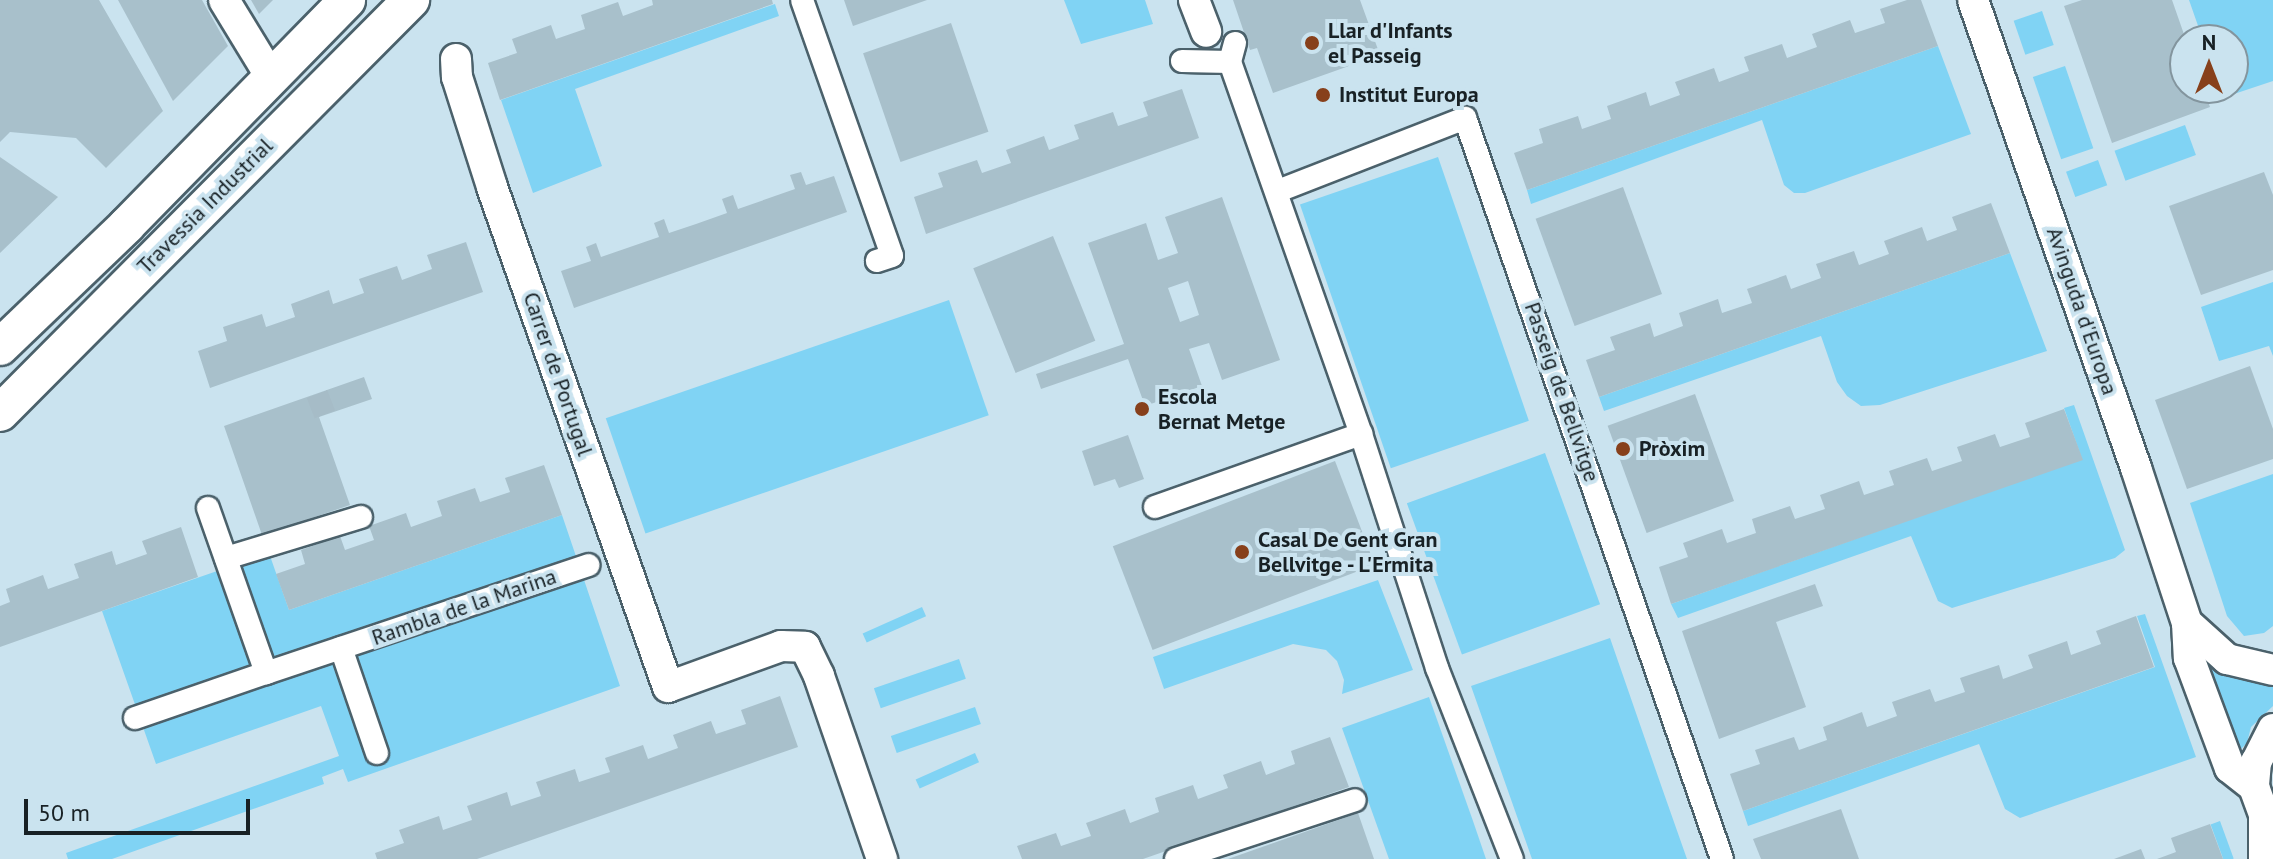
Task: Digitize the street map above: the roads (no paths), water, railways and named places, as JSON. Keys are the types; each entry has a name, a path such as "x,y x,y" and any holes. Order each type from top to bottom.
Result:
{"street":[{"path":"224,0 271,77"},
{"name":"Travessia Industrial","path":"0,347 126,226 347,0"},
{"name":"Travessia Industrial","path":"0,413 411,0"},
{"path":"802,0 888,263"},
{"path":"1194,0 1206,32"},
{"name":"Avinguda d'Europa","path":"1973,0 2187,623 2189,658 2223,753 2230,768 2264,809"},
{"path":"1182,61 1233,52 1437,668 1512,859"},
{"name":"Carrer de Portugal","path":"456,59 457,77 492,187 668,687 781,646 805,647 819,676 882,859"},
{"name":"Passeig de Bellvitge","path":"1278,191 1465,118 1722,859"},
{"path":"48,363 63,323 143,241 126,226"},
{"path":"1155,507 1361,434"},
{"path":"208,508 266,673"},
{"path":"226,558 361,517"},
{"name":"Rambla de la Marina","path":"135,718 588,565"},
{"name":"Avinguda d'Europa","path":"2187,623 2227,659 2267,666"},
{"path":"341,648 377,753"},
{"path":"2264,859 2264,809 2256,762 2273,729"},
{"path":"1176,859 1355,800"}],"tunnel":[{"path":"317,394 325,415"}],"place":[{"name":"Llar d'Infants el Passeig","path":"1312,43"},
{"name":"Institut Europa","path":"1323,95"},
{"name":"Escola Bernat Metge","path":"1142,409"},
{"name":"Pròxim","path":"1623,449"},
{"name":"Casal De Gent Gran Bellvitge - L'Ermita","path":"1242,552"}]}
